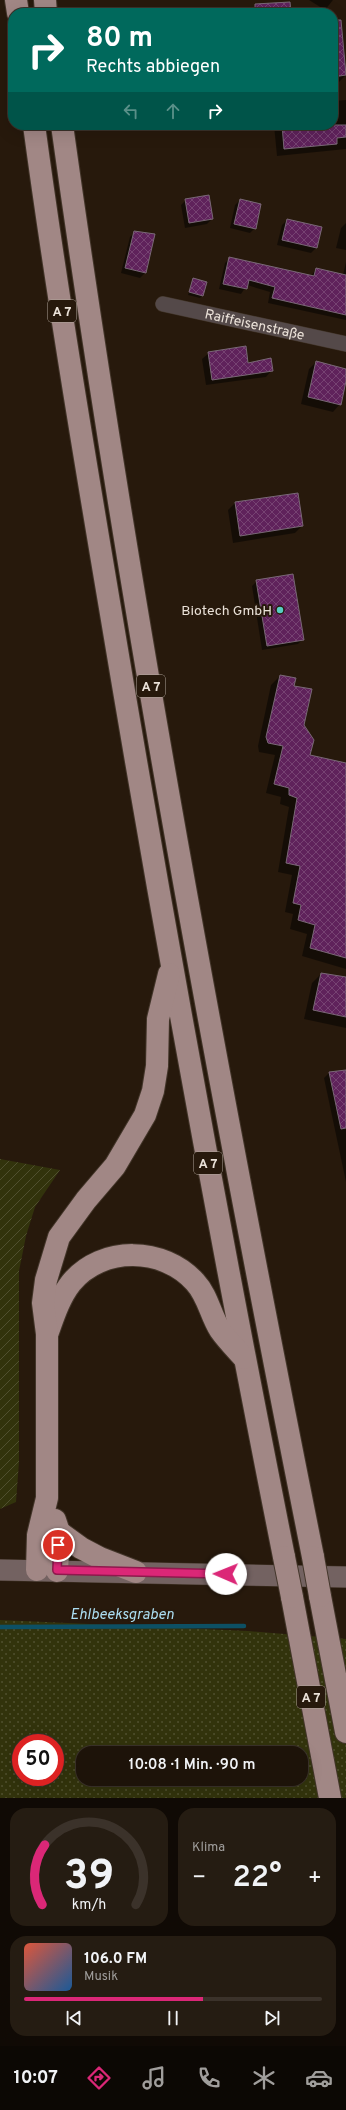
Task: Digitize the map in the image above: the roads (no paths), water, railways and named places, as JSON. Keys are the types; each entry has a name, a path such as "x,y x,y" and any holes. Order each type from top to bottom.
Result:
{"highway":[{"name":"A 7","path":"35,130 91,497 171,967 330,1798"},
{"name":"A 7","path":"63,130 114,469 175,833 251,1245 346,1732"},
{"path":"47,1570 38,1535 47,1498 47,1334 43,1304 46,1280 60,1237 86,1200 115,1166 145,1115 153,1091 157,1066 158,1019 171,967"},
{"path":"47,1334 60,1301 71,1283 81,1273 105,1259 128,1255 147,1256 167,1261 184,1271 196,1282 206,1297 220,1330 245,1359"},
{"path":"47,1498 59,1532 81,1548 100,1558 136,1572"},
{"path":"47,1570 59,1532"}],"main road":[{"path":"0,1570 346,1576"}],"street":[{"name":"Raiffeisenstraße","path":"163,304 346,344"}],"waterway":[{"name":"Ehlbeeksgraben","path":"0,1627 244,1626"}],"place":[{"name":"Biotech GmbH","path":"280,610"}]}
